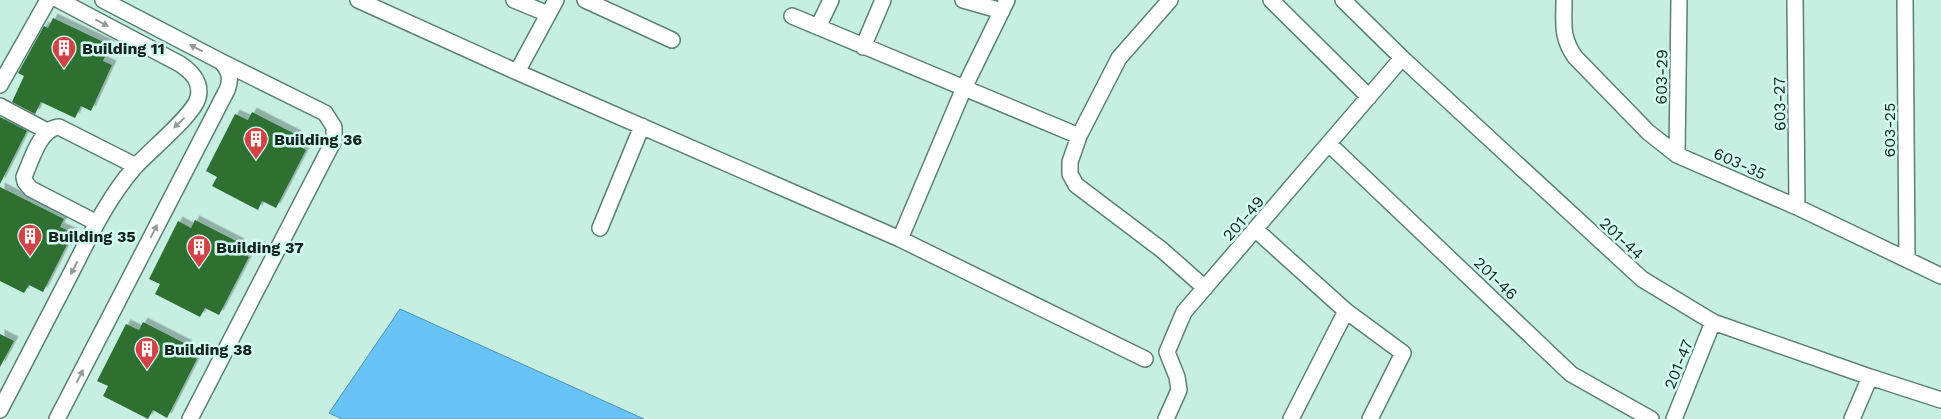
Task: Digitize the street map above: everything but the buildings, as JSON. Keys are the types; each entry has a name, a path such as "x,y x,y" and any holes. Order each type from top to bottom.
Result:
{"street":[{"path":"0,85 48,0"},
{"path":"0,410 96,223 122,182 191,112 198,97 197,80 191,72 180,64 59,0"},
{"path":"103,0 325,114 332,122 335,133 332,146 190,419"},
{"path":"358,0 517,72 900,239 1145,359"},
{"path":"514,0 548,14"},
{"path":"517,72 556,0"},
{"path":"585,0 672,40"},
{"path":"818,28 830,0"},
{"path":"863,47 883,0"},
{"path":"900,239 964,88 1005,6 963,0"},
{"path":"1170,0 1119,58 1079,136 1070,162 1070,174 1076,185 1162,250 1205,288"},
{"path":"1271,0 1369,97"},
{"name":"201-44","path":"1343,0 1402,58 1642,279 1713,322 1941,400"},
{"name":"603-35","path":"1564,0 1563,33 1567,46 1648,132 1677,155 1797,207 1941,276"},
{"name":"603-29","path":"1677,155 1679,0"},
{"name":"603-27","path":"1795,0 1797,207"},
{"name":"603-25","path":"1905,0 1907,259"},
{"path":"792,16 1079,136"},
{"name":"201-49","path":"1166,419 1179,390 1177,377 1167,352 1184,312 1402,58"},
{"path":"57,419 227,90 230,81 228,72 217,59"},
{"path":"0,106 47,131"},
{"path":"600,228 642,126"},
{"path":"96,223 31,189 25,182 24,177 47,131 59,127 136,166"},
{"name":"201-46","path":"1329,144 1571,374 1651,419"},
{"path":"1256,230 1346,311 1403,353 1370,419"},
{"path":"1291,419 1346,311"},
{"name":"201-47","path":"1674,419 1713,322"},
{"path":"1852,419 1870,377"}],"water":[{"path":"400,309 644,419 342,419 329,413"}],"place":[{"name":"Building 11","path":"64,69"},
{"name":"Building 36","path":"256,160"},
{"name":"Building 35","path":"30,257"},
{"name":"Building 37","path":"199,268"},
{"name":"Building 38","path":"147,370"}]}
